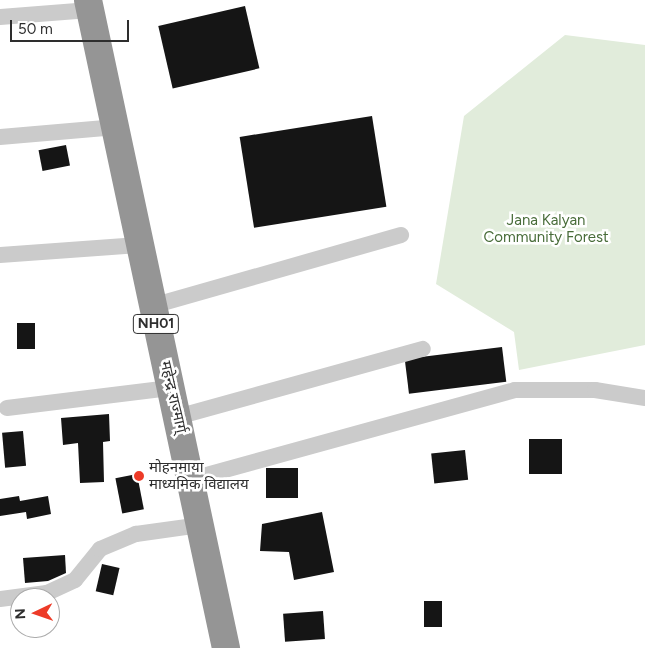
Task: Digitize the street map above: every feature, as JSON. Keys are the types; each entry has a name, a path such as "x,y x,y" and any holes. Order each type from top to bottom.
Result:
{"highway":[{"name":"महेन्द्र राज्मार्ग्","path":"89,5 152,306 192,479 226,648"}],"street":[{"path":"0,17 89,5"},
{"path":"0,136 116,127"},
{"path":"152,306 401,235"},
{"path":"0,255 139,245"},
{"path":"177,417 423,349"},
{"path":"7,408 170,388"},
{"path":"192,479 515,390 595,390 645,398"},
{"path":"0,599 47,593 75,580 100,549 136,534 201,525"}],"green space":[{"name":"Jana Kalyan Community Forest","path":"565,35 645,45 645,345 519,370 514,332 436,284 464,116"}],"building":[{"path":"245,6 259,68 173,88 158,26"},
{"path":"372,116 386,207 254,228 240,137"},
{"path":"66,145 70,166 43,171 39,150"},
{"path":"17,323 35,323 35,349 17,349"},
{"path":"502,347 506,382 409,394 405,359"},
{"path":"109,414 110,441 103,442 104,482 80,483 78,443 63,445 61,418"},
{"path":"23,431 26,466 5,468 2,433"},
{"path":"529,439 562,439 562,474 529,474"},
{"path":"465,450 468,480 434,483 431,454"},
{"path":"266,468 298,468 298,498 266,498"},
{"path":"137,474 144,509 122,514 115,478"},
{"path":"19,496 20,501 48,496 51,514 27,519 26,512 0,516 0,499"},
{"path":"322,512 334,572 294,580 289,552 260,551 262,524"},
{"path":"65,555 66,573 48,581 25,583 23,558"},
{"path":"102,564 120,568 113,595 96,591"},
{"path":"424,601 442,601 442,627 424,627"},
{"path":"323,611 325,639 285,642 283,614"}],"place":[{"name":"मोहनमाया माध्यमिक विद्यालय","path":"139,476"}]}
